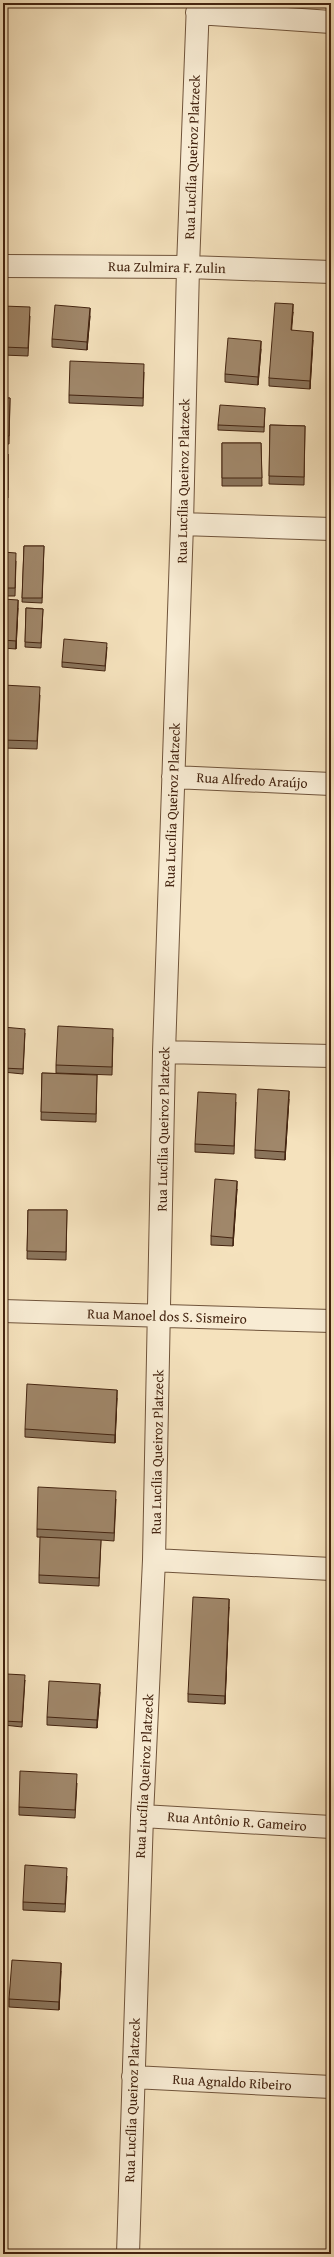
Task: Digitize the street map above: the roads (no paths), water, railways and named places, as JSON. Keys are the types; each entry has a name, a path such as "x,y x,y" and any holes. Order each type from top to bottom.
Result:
{"street":[{"path":"197,8 331,22"},
{"name":"Rua Lucília Queiroz Platzeck","path":"128,2254 142,1816 154,1560 164,1052 182,524 188,267 197,8"},
{"name":"Rua Zulmira F. Zulin","path":"3,266 188,267 331,272"},
{"path":"182,524 331,529"},
{"name":"Rua Alfredo Araújo","path":"173,777 331,784"},
{"path":"164,1052 331,1056"},
{"name":"Rua Manoel dos S. Sismeiro","path":"3,1311 331,1321"},
{"path":"154,1560 331,1569"},
{"name":"Rua Antônio R. Gameiro","path":"142,1816 331,1827"},
{"name":"Rua Agnaldo Ribeiro","path":"133,2077 331,2087"}]}
